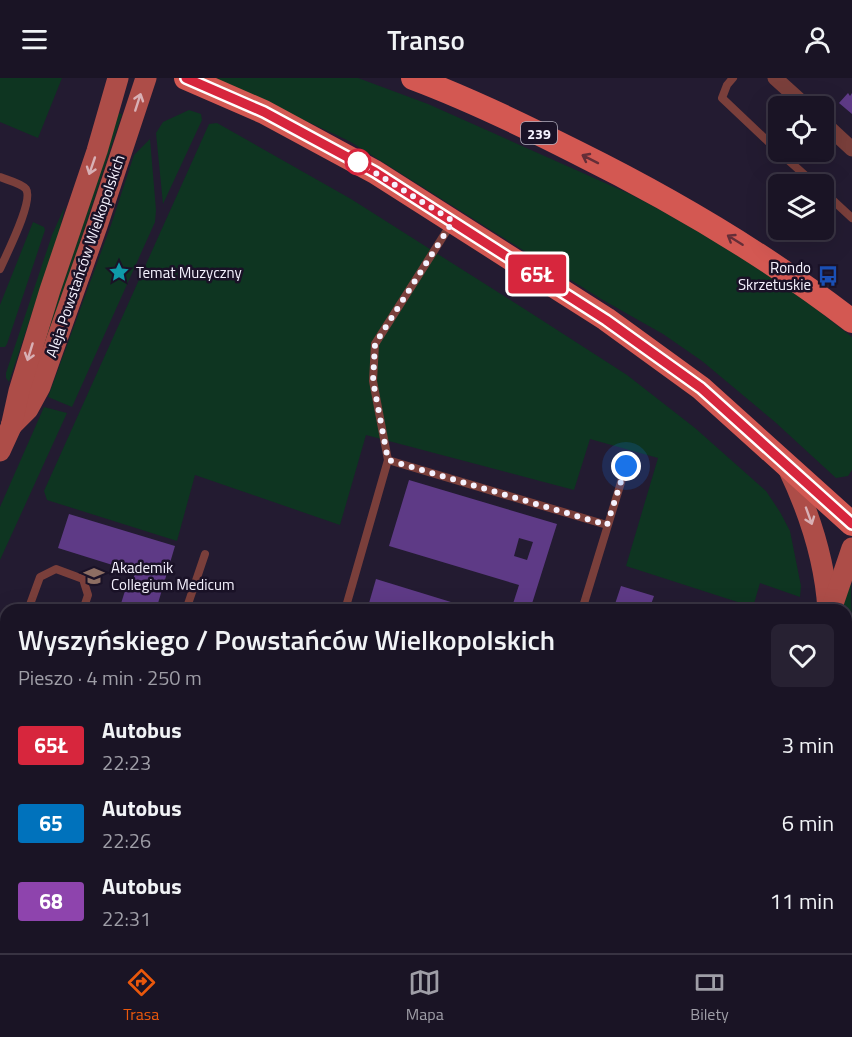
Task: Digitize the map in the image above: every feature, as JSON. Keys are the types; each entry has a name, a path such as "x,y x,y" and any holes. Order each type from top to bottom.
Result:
{"main road":[{"path":"186,78 264,112 360,163 606,320 701,388 786,462 852,524"},
{"name":"239","path":"413,78 527,127 643,185 750,250 852,321"}],"street":[{"name":"Aleja Powstańców Wielkopolskich","path":"0,451 5,425 97,151 118,78"},
{"name":"Aleja Powstańców Wielkopolskich","path":"5,425 28,409 40,387 146,78"},
{"path":"775,78 795,96"},
{"path":"834,132 852,149"},
{"path":"786,462 805,504 817,540 828,604"},
{"path":"831,604 852,548"}],"lane":[{"path":"733,78 727,85 722,98 768,141"},
{"path":"791,162 804,174"},
{"path":"0,177 22,186 27,190 28,197 0,269"},
{"path":"834,202 852,219"},
{"path":"347,604 388,460 373,381 375,344 453,221"},
{"path":"388,460 607,525"},
{"path":"584,604 626,466"},
{"path":"188,604 205,554"},
{"path":"30,604 40,577 56,569 83,579 88,595 85,604"}],"green space":[{"path":"0,78 62,78 38,138 0,122"},
{"path":"213,78 358,78 428,104 630,194 731,250 811,305 852,337 852,470 848,476 836,478 775,422 702,361 663,334 601,299 349,141"},
{"path":"189,110 201,114 202,120 163,204 156,133 163,122"},
{"path":"114,112 122,114 32,389 26,387"},
{"path":"217,123 351,199 627,375 695,428 766,491 780,512 790,531 801,586 800,597 760,583 754,604 744,604 626,566 658,458 590,439 574,490 366,435 340,525 195,475 177,541 47,500 44,491 209,124"},
{"path":"150,139 155,222 72,407 48,397 134,155"},
{"path":"65,206 61,224 61,240 39,292 9,382 6,373 52,235"},
{"path":"33,222 44,227 45,230 7,344 5,347 0,347 0,305"},
{"path":"44,407 67,413 0,560 0,507"},
{"path":"851,581 851,604 844,604"}],"building":[{"path":"848,93 850,96 852,93 852,114 839,103"},
{"path":"409,480 557,524 532,604 513,604 519,585 389,546","holes":["519,538 533,542 527,560 514,556"]},
{"name":"Akademik Collegium Medicum","path":"69,514 175,546 158,604 121,604 129,578 133,580 135,572 58,548"},
{"path":"376,579 457,604 369,604"},
{"path":"621,586 654,596 651,604 615,604"}],"bus line":[{"name":"65Ł","path":"186,78 264,112 375,172 606,320 701,388 786,462 852,524"}],"place":[{"name":"Temat Muzyczny","path":"119,272"},
{"name":"Rondo Skrzetuskie","path":"828,276"},
{"name":"Akademik Collegium Medicum","path":"94,576"}],"route":[{"path":"358,162 453,221 375,344 373,381 388,460 607,525 626,466"}]}
